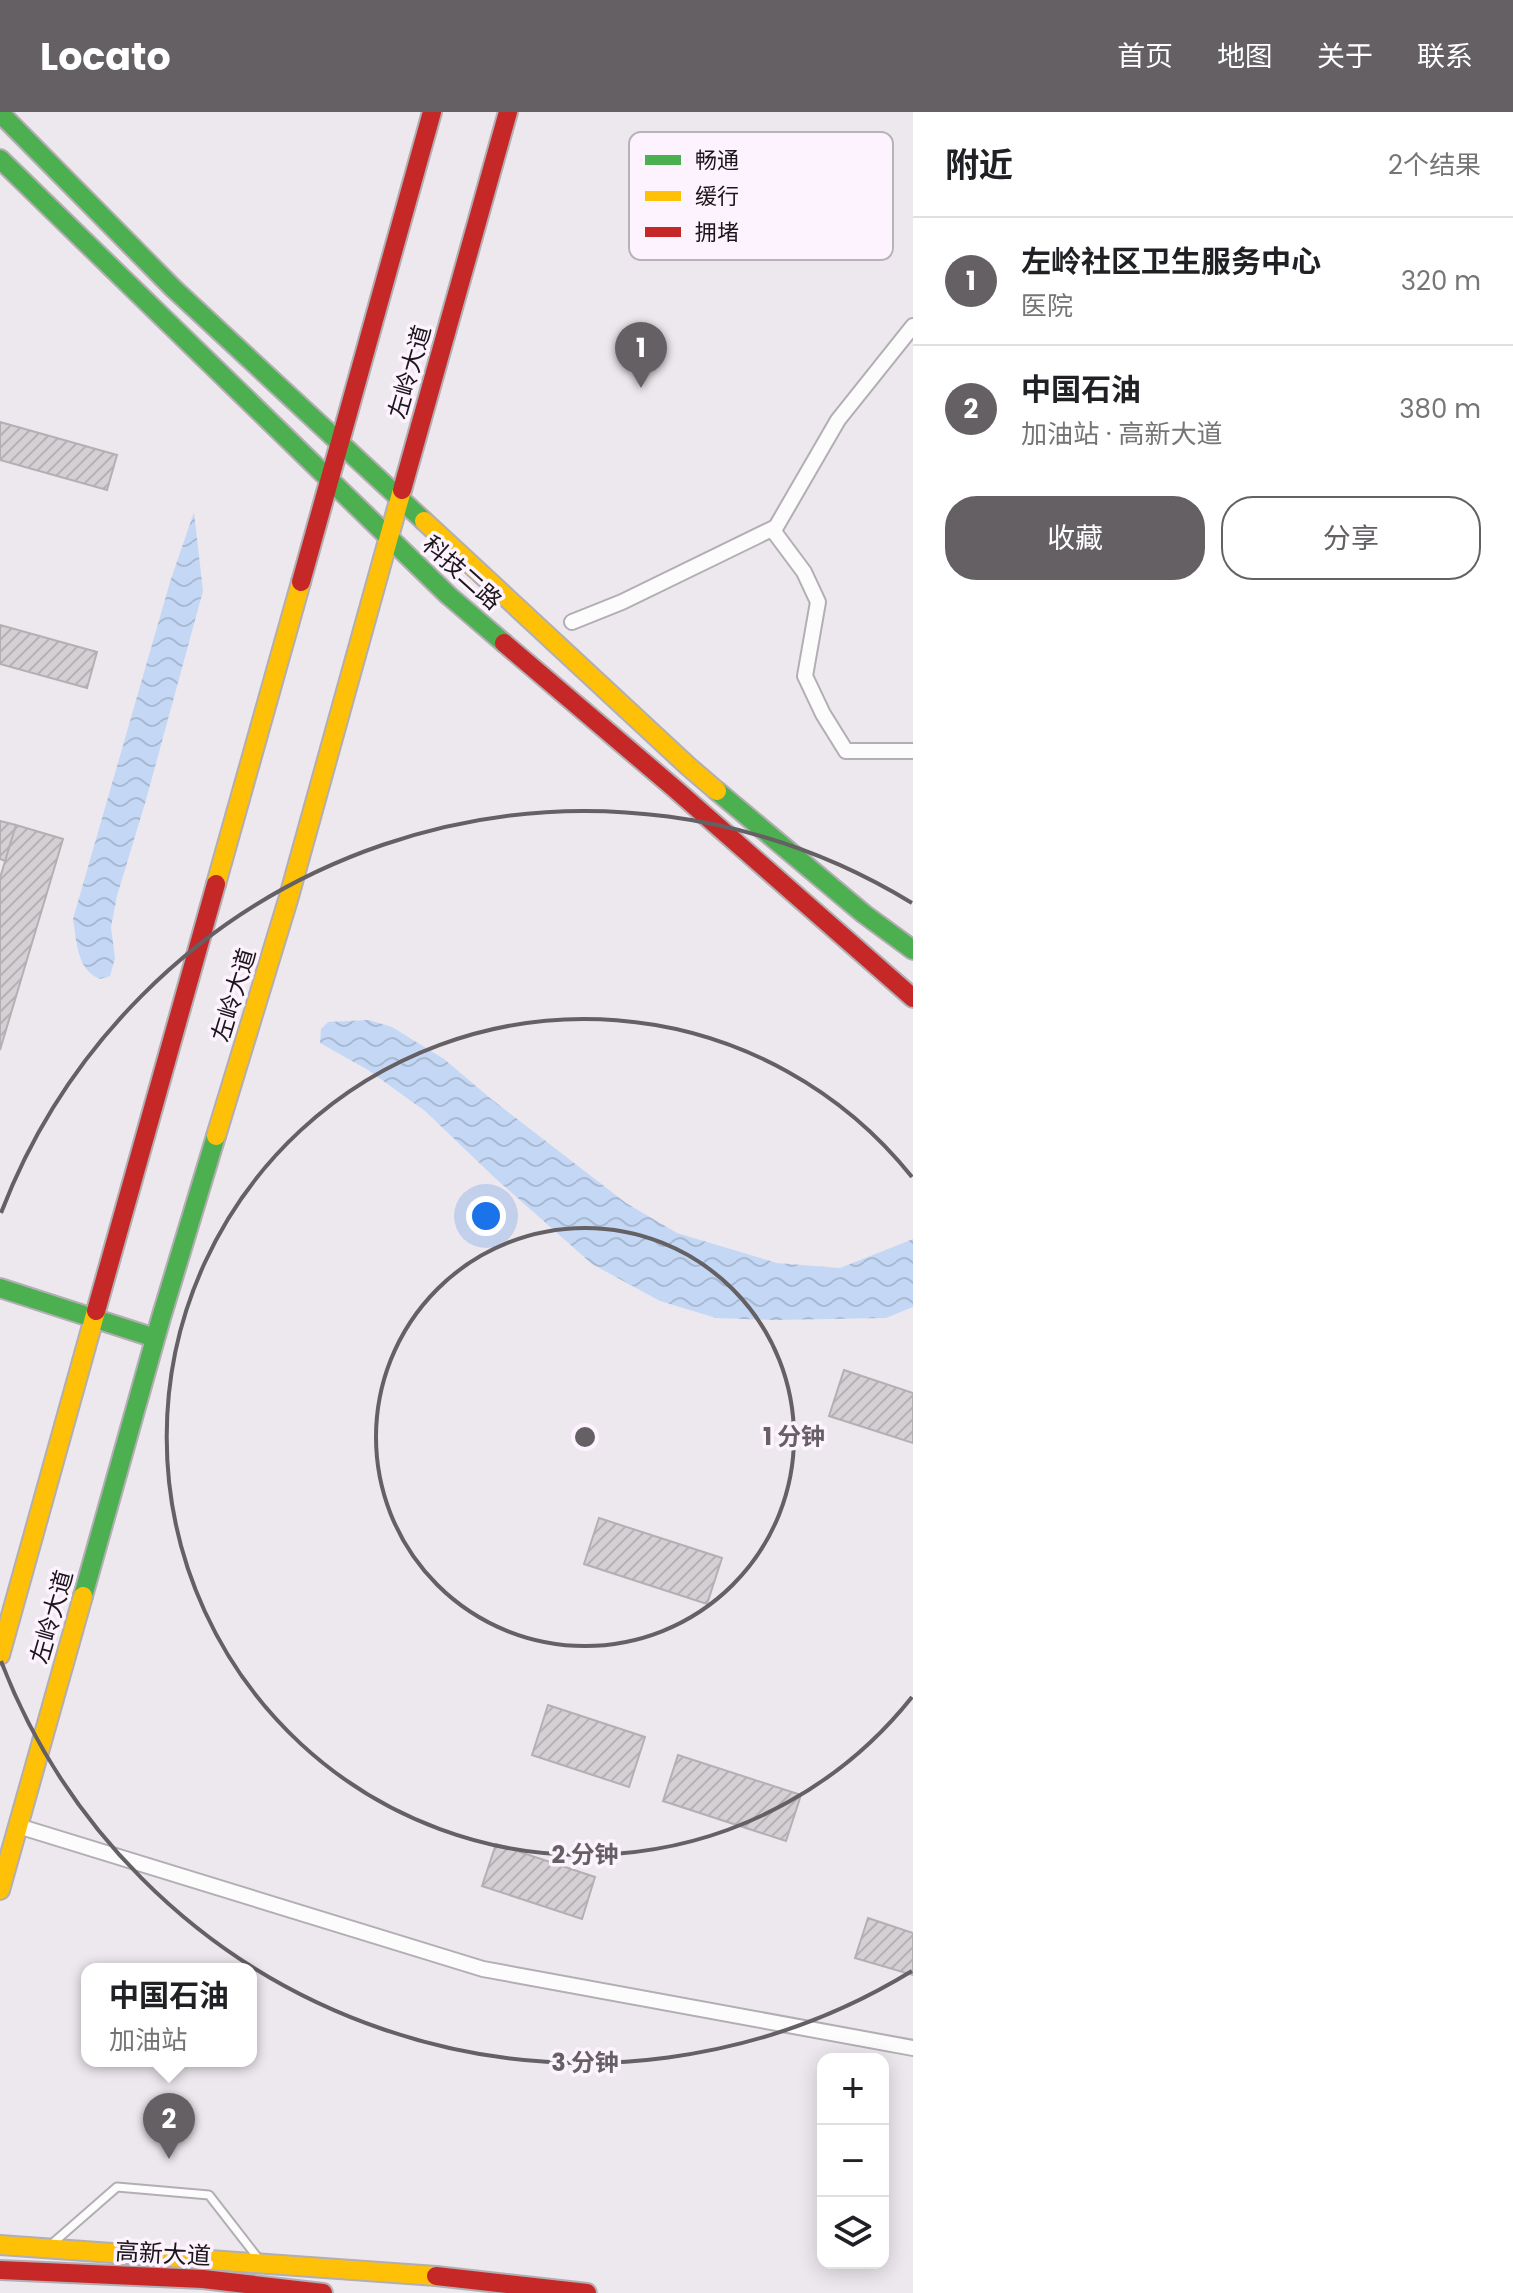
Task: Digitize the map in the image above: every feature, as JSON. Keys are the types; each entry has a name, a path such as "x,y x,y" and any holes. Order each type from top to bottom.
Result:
{"main road":[{"name":"左岭大道","path":"0,1655 432,112"},
{"name":"左岭大道","path":"0,1890 155,1338 288,900 508,112"},
{"name":"科技二路","path":"0,113 173,288 689,767 864,914 913,950"},
{"name":"科技二路","path":"0,159 448,595 913,998"},
{"path":"0,1288 155,1338"},
{"path":"0,2245 403,2272 587,2293"},
{"name":"高新大道","path":"0,2270 203,2279 323,2293"}],"street":[{"path":"572,622 622,602 776,527 838,420 913,326"},
{"path":"772,529 804,572 818,602 805,676 823,714 846,751 913,751"},
{"path":"18,1826 483,1969 913,2048"}],"lane":[{"path":"48,2248 117,2187 209,2195 262,2263"}],"water":[{"path":"194,512 203,591 117,896 111,927 115,958 110,976 100,979 82,961 73,919 170,582"},
{"path":"369,1020 392,1027 444,1059 626,1203 677,1233 777,1263 840,1268 913,1239 913,1307 886,1318 774,1320 716,1318 660,1301 592,1264 425,1111 368,1070 320,1043 321,1029 328,1022"}],"building":[{"path":"0,422 117,455 107,490 0,460"},
{"path":"0,625 97,652 87,688 0,664"},
{"path":"0,821 16,825 5,861 0,859"},
{"path":"16,825 63,839 0,1050 0,878"},
{"path":"844,1370 913,1393 913,1443 829,1416"},
{"path":"599,1518 722,1558 707,1604 584,1564"},
{"path":"548,1705 645,1737 629,1787 532,1755"},
{"path":"678,1755 801,1795 786,1841 663,1801"},
{"path":"496,1844 595,1877 582,1919 482,1886"},
{"path":"868,1918 913,1933 913,1975 855,1958"}],"traffic: fast":[{"path":"0,113 173,288 424,521"},
{"path":"0,159 448,595 504,643"},
{"path":"717,791 864,914 913,950"},
{"path":"83,1596 216,1136"},
{"path":"0,1288 155,1338"}],"traffic: slow":[{"path":"216,1136 288,900 402,490"},
{"path":"424,521 717,791"},
{"path":"216,884 301,582"},
{"path":"0,1655 96,1311"},
{"path":"0,1890 83,1596"},
{"path":"0,2245 436,2276"}],"traffic: jam":[{"path":"301,582 432,112"},
{"path":"402,490 508,112"},
{"path":"504,643 913,998"},
{"path":"96,1311 216,884"},
{"path":"0,2270 203,2279 323,2293"},
{"path":"436,2276 587,2293"}],"place":[{"name":"左岭社区卫生服务中心","path":"641,388"},
{"name":"中国石油","path":"169,2159"}]}
